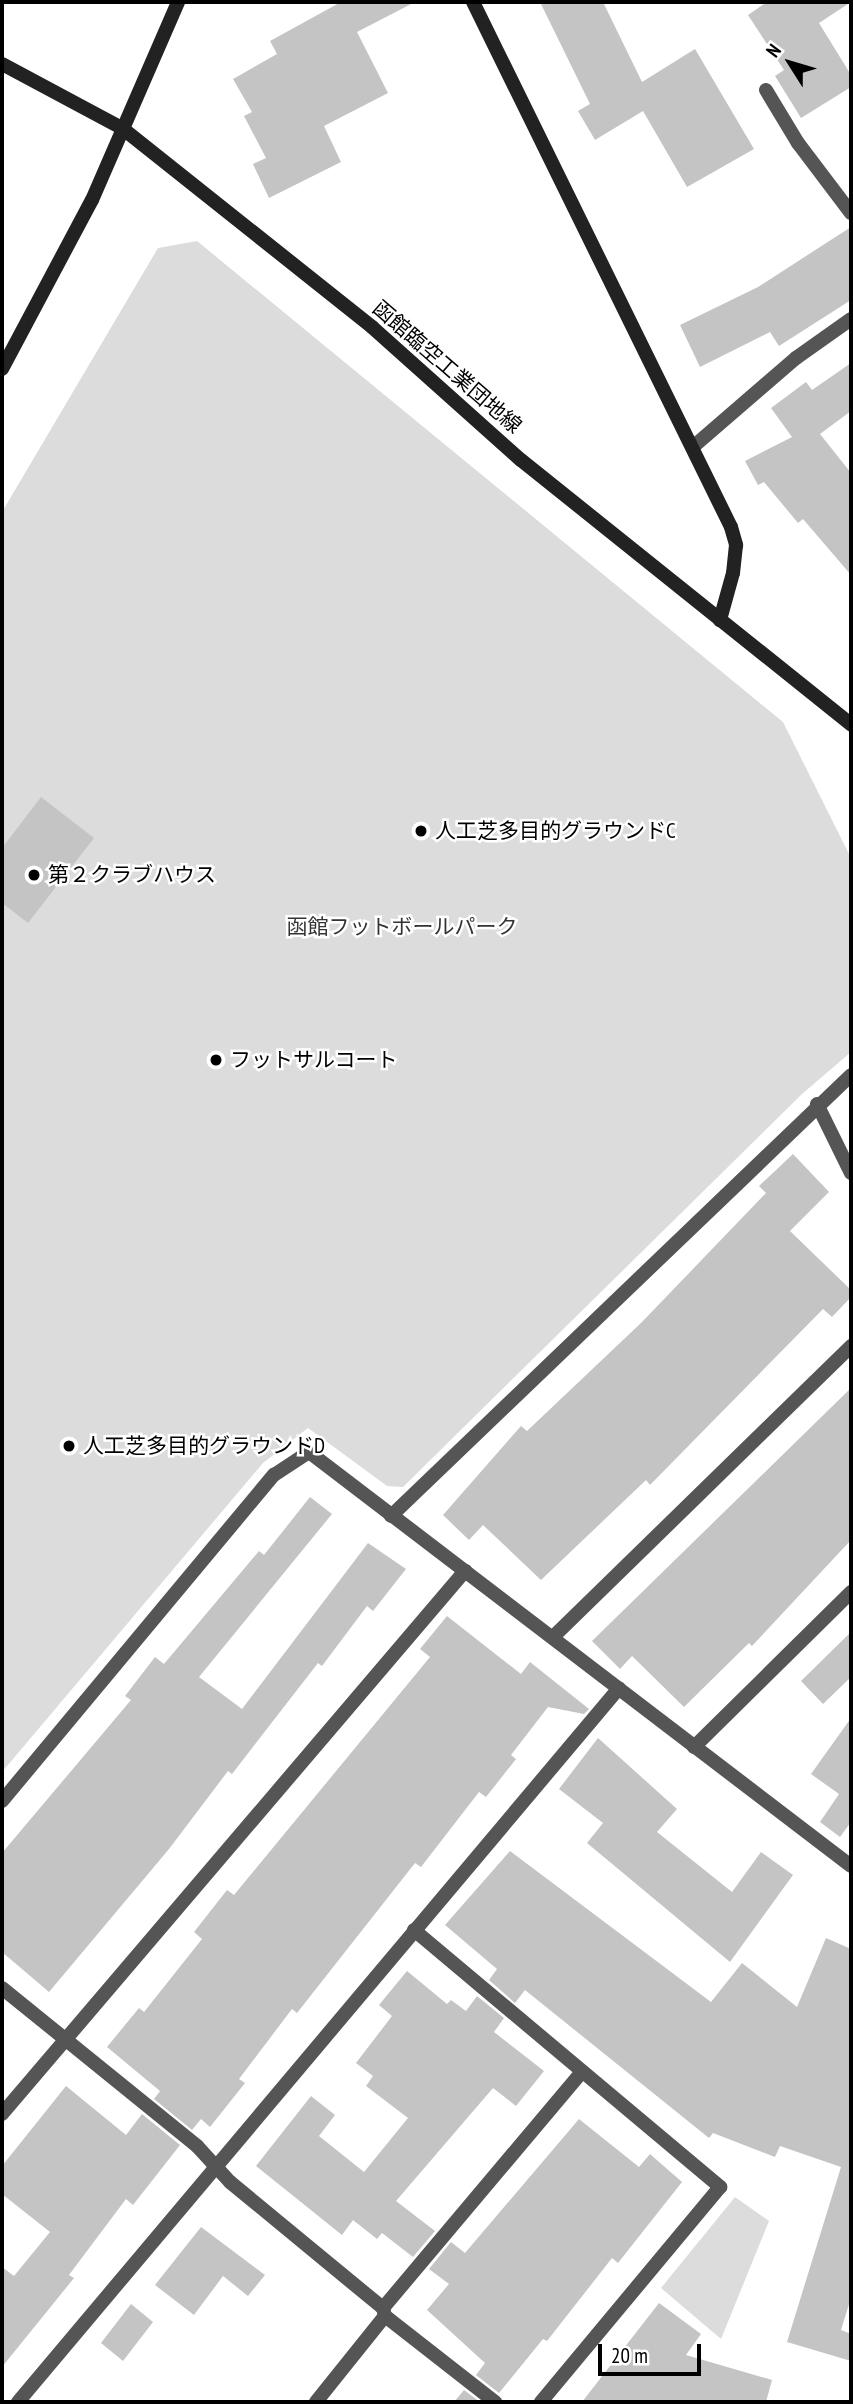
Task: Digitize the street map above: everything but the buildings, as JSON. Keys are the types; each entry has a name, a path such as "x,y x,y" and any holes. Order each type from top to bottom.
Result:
{"street":[{"path":"2,369 92,200 178,2"},
{"path":"472,2 694,446 736,545 720,620"},
{"name":"函館臨空工業団地線","path":"2,64 122,128 372,327 521,460 851,723"},
{"path":"766,90 797,143 851,213"},
{"path":"694,446 796,358 851,319"},
{"path":"391,1516 817,1104 851,1075"},
{"path":"817,1104 851,1173"},
{"path":"553,1637 851,1346"},
{"path":"2,1801 274,1475 309,1451 851,1866"},
{"path":"2,2114 465,1571"},
{"path":"694,1747 851,1592"},
{"path":"18,2402 619,1688"},
{"path":"414,1930 720,2187 541,2402"},
{"path":"2,1988 216,2165 384,2312 495,2402"},
{"path":"316,2402 384,2312 581,2073"}],"green space":[{"name":"函館フットボールパーク","path":"197,241 783,722 851,858 851,1052 802,1094 403,1487 387,1486 308,1428 263,1463 2,1772 2,512 158,248"},
{"path":"735,2197 769,2221 721,2339 661,2288"}],"place":[{"name":"人工芝多目的グラウンドC","path":"421,831"},
{"name":"第２クラブハウス","path":"34,875"},
{"name":"フットサルコート","path":"216,1060"},
{"name":"人工芝多目的グラウンドD","path":"69,1446"}]}
